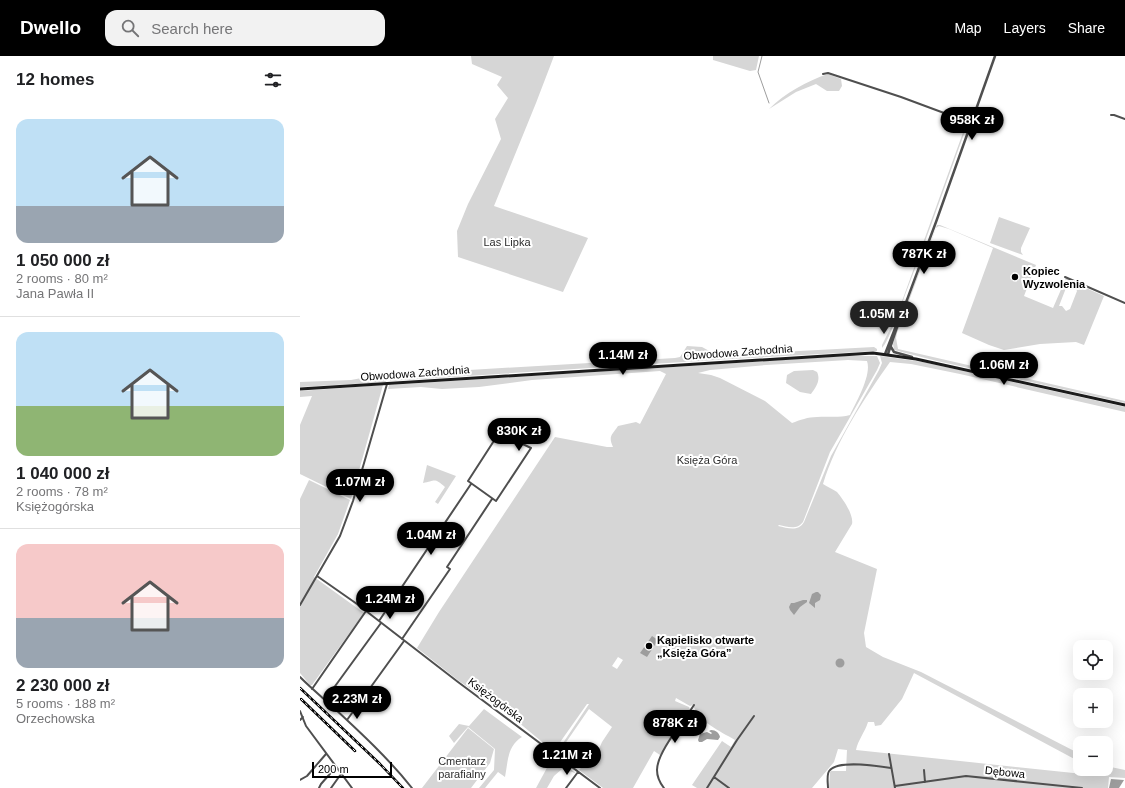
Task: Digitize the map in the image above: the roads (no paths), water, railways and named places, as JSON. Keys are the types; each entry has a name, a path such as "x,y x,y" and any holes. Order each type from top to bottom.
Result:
{"main road":[{"name":"Obwodowa Zachodnia","path":"300,389 848,354 886,354 915,358 1125,405"}],"street":[{"path":"886,354 891,346 995,56"},
{"path":"823,74 828,73 886,92 971,123"},
{"path":"1111,115 1114,114 1125,118"},
{"path":"1065,277 1125,303"},
{"path":"886,354 894,330 898,324"},
{"path":"891,346 894,352 915,358"},
{"path":"300,605 340,536 353,501 388,384"},
{"path":"499,433 531,448 496,501 471,484 468,481 499,433"},
{"path":"325,700 380,622 471,484"},
{"path":"347,720 450,569 447,568 492,499"},
{"name":"Księżogórska","path":"316,576 366,611 600,788"},
{"path":"312,689 366,611"},
{"path":"300,677 347,720 397,770 412,788"},
{"path":"664,788 658,776 657,770 659,761 669,741 694,705"},
{"path":"300,711 306,726 352,788"},
{"path":"707,788 754,716"},
{"path":"300,720 303,717"},
{"path":"300,780 307,776 326,754"},
{"path":"889,754 895,787"},
{"path":"828,788 828,772 836,766 847,765 891,768"},
{"path":"319,788 336,767"},
{"path":"924,770 925,782"},
{"path":"566,788 578,772"},
{"path":"331,788 341,774"},
{"name":"Dębowa","path":"895,787 966,776 1082,788"},
{"path":"714,777 730,788"}],"waterway":[{"path":"762,56 758,72 769,103"}],"railway":[{"path":"300,688 403,788"},
{"path":"301,699 355,751"}],"place":[{"name":"Kopiec Wyzwolenia","path":"1015,277"},
{"name":"Kąpielisko otwarte „Księża Góra”","path":"649,646"}],"park label":[{"name":"Las Lipka","path":"507,242"},
{"name":"Księża Góra","path":"707,460"},
{"name":"Cmentarz parafialny","path":"462,767"}]}
